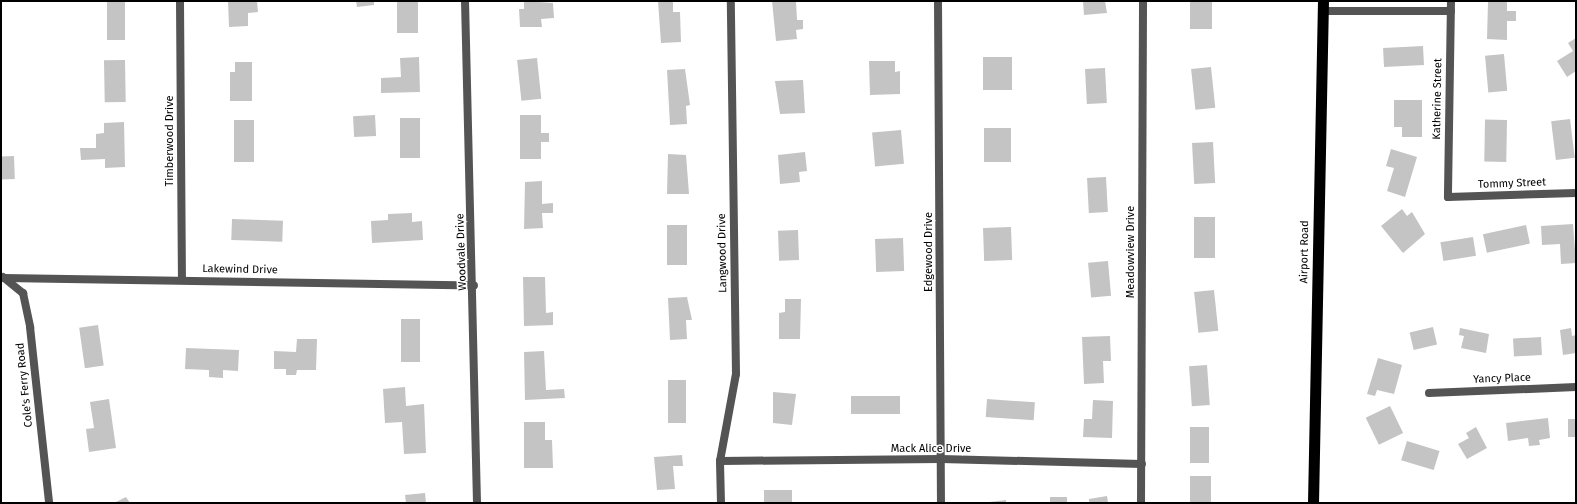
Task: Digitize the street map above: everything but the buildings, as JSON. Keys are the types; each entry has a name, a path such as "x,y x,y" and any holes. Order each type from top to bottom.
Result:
{"highway":[{"name":"Airport Road","path":"1313,503 1323,6"}],"street":[{"name":"Timberwood Drive","path":"180,1 182,280"},
{"name":"Woodvale Drive","path":"465,1 474,286 477,503"},
{"name":"Langwood Drive","path":"721,503 720,461 736,374 731,1"},
{"name":"Edgewood Drive","path":"938,1 941,503"},
{"name":"Meadowview Drive","path":"1141,503 1143,1"},
{"name":"Katherine Street","path":"1448,197 1451,1"},
{"path":"1323,6 1451,11"},
{"name":"Tommy Street","path":"1448,197 1576,193"},
{"name":"Lakewind Drive","path":"3,277 474,286"},
{"name":"Cole's Ferry Road","path":"3,277 23,293 30,327 49,503"},
{"name":"Yancy Place","path":"1428,393 1576,387"},
{"name":"Mack Alice Drive","path":"720,461 941,459 1142,464"}]}
